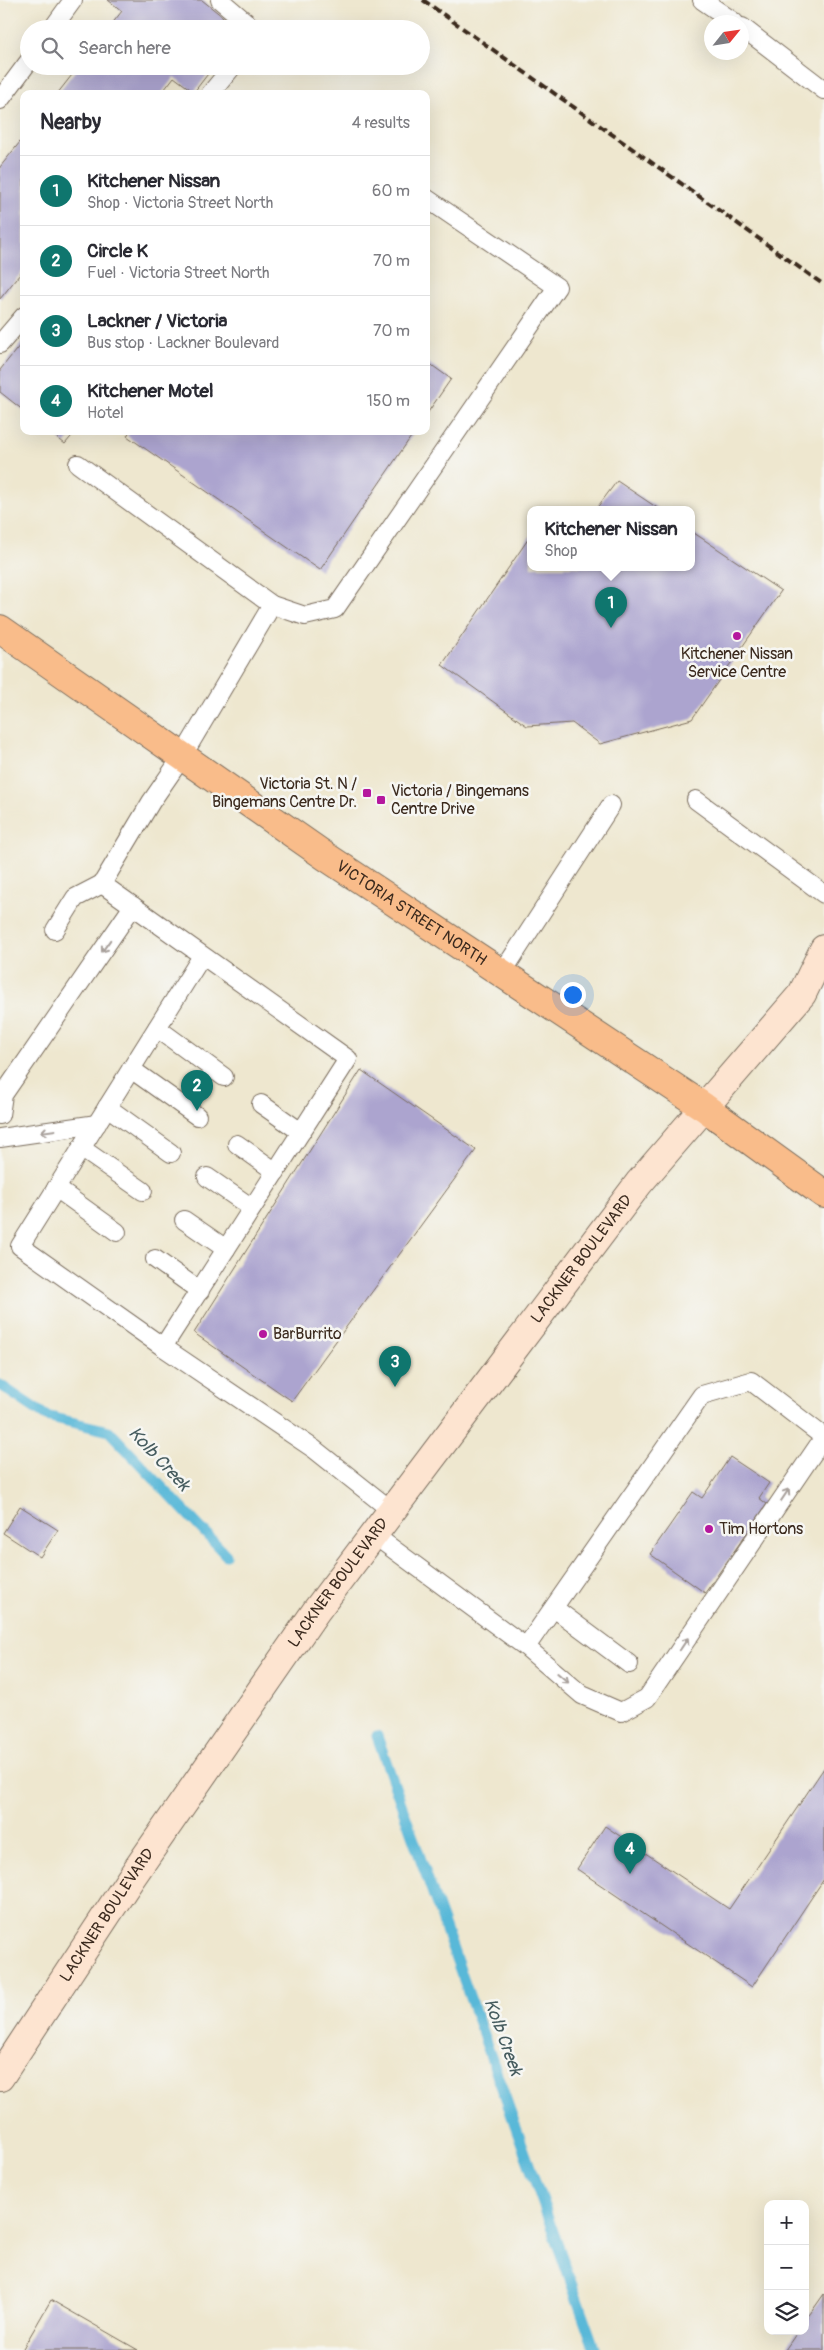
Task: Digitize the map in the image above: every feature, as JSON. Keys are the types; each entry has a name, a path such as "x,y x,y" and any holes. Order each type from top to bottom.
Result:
{"main road":[{"name":"VICTORIA STREET NORTH","path":"0,629 182,756 502,973 704,1107 824,1194"},
{"name":"LACKNER BOULEVARD","path":"0,2077 137,1870 316,1611 639,1183 704,1107 813,989 824,949"}],"lane":[{"path":"59,20 73,0"},
{"path":"220,0 243,20"},
{"path":"702,0 724,15"},
{"path":"749,33 824,90"},
{"path":"0,100 20,73"},
{"path":"213,90 226,75"},
{"path":"78,464 272,605 305,616 335,609 557,287 430,201"},
{"path":"0,344 20,321"},
{"path":"55,930 75,898 102,884 151,802 182,756 272,605"},
{"path":"696,800 824,894"},
{"path":"502,973 611,805"},
{"path":"102,884 348,1059 164,1347"},
{"path":"0,1115 3,1095 134,906"},
{"path":"202,956 20,1246 314,1450 392,1511"},
{"path":"157,1028 224,1077"},
{"path":"131,1069 197,1116"},
{"path":"261,1104 301,1132"},
{"path":"107,1107 171,1152"},
{"path":"0,1138 96,1124"},
{"path":"237,1144 276,1172"},
{"path":"81,1148 143,1191"},
{"path":"207,1177 252,1208"},
{"path":"56,1188 117,1232"},
{"path":"184,1220 226,1250"},
{"path":"155,1259 200,1291"},
{"path":"374,1535 526,1646 582,1695 621,1712 647,1698 824,1437 751,1381 702,1395 526,1646"},
{"path":"554,1608 629,1664"}],"building":[{"path":"108,0 202,0 227,20 115,20 122,11"},
{"path":"72,75 207,75 196,90 191,90 174,77 164,90 60,90"},
{"path":"20,142 20,274 0,299 0,167"},
{"path":"20,345 20,408 0,392 0,370"},
{"path":"430,364 451,379 430,409"},
{"path":"54,435 73,435 65,444"},
{"path":"128,435 412,435 320,570"},
{"path":"617,481 654,506 598,506"},
{"path":"695,534 781,591 692,719 600,744 572,723 527,726 442,665 527,541 527,571 695,571"},
{"path":"361,1070 476,1150 292,1401 194,1333"},
{"name":"Tim Hortons","path":"730,1457 769,1483 759,1498 767,1504 705,1593 650,1554 693,1492 702,1498"},
{"path":"20,1506 58,1530 40,1557 3,1533"},
{"path":"824,1768 824,1879 752,1987 577,1869 605,1826 729,1909"},
{"path":"824,2294 824,2350 785,2350 795,2335 809,2335 809,2315"},
{"path":"51,2300 138,2350 22,2350"}],"waterway":[{"name":"Kolb Creek","path":"0,1385 46,1416 109,1431 226,1555"},
{"name":"Kolb Creek","path":"377,1736 595,2350"}],"railway":[{"path":"423,0 824,285"}],"place":[{"name":"Kitchener Nissan","path":"611,628"},
{"name":"Kitchener Nissan Service Centre","path":"737,636"},
{"name":"Victoria St. N / Bingemans Centre Dr.","path":"367,793"},
{"name":"Victoria / Bingemans Centre Drive","path":"381,800"},
{"name":"Circle K","path":"197,1111"},
{"name":"BarBurrito","path":"263,1334"},
{"name":"Lackner / Victoria","path":"395,1387"},
{"name":"Tim Hortons","path":"709,1529"},
{"name":"Kitchener Motel","path":"630,1874"}]}
